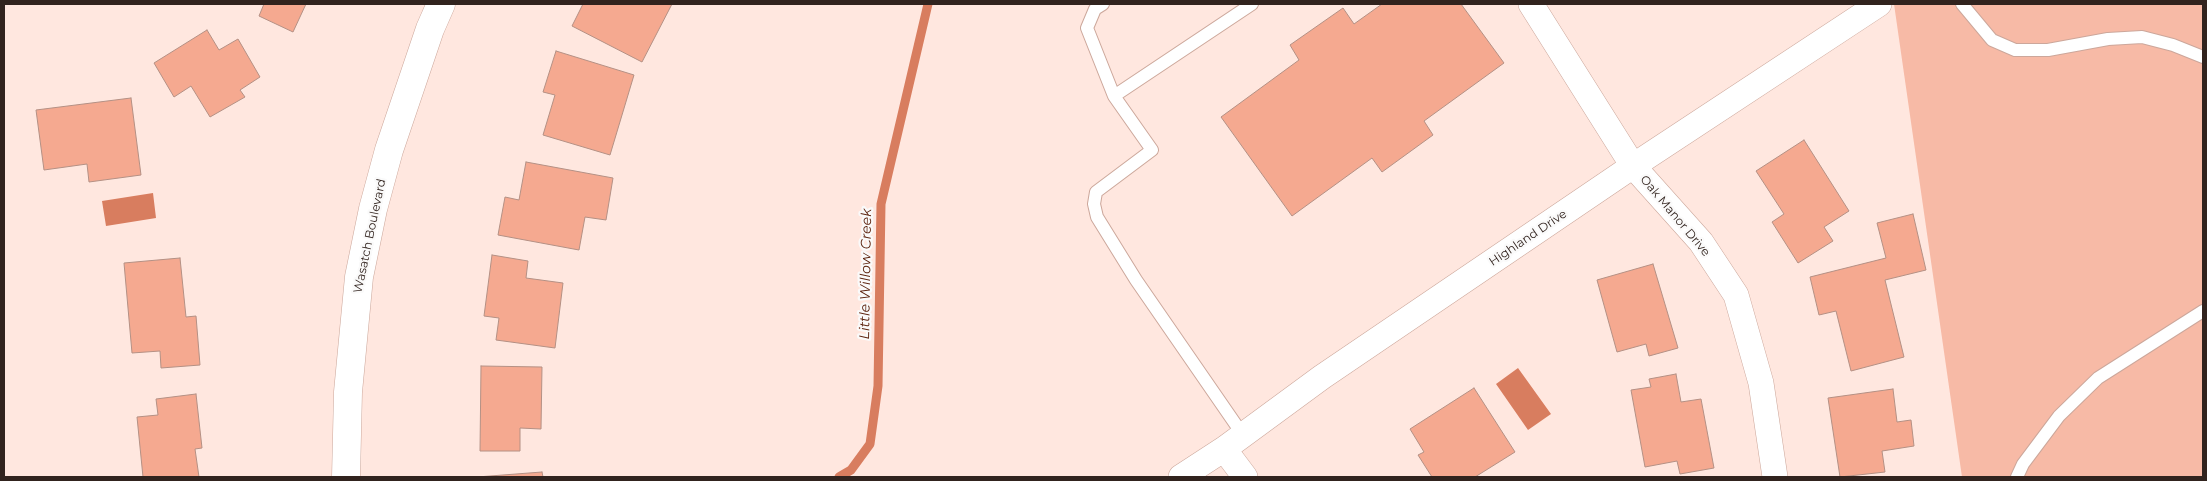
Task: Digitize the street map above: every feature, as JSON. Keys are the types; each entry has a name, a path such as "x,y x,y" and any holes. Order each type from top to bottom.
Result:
{"main road":[{"name":"Wasatch Boulevard","path":"346,477 348,392 353,330 363,258 373,209 389,150 430,29 441,4"}],"street":[{"name":"Oak Manor Drive","path":"1531,4 1633,166 1701,242 1736,295 1761,383 1776,477"},
{"name":"Highland Drive","path":"1180,477 1234,442 1322,377 1633,166 1879,4"},
{"path":"1234,442 1245,477"}],"lane":[{"path":"1103,4 1095,9 1087,28 1114,96 1152,150 1096,192 1094,204 1097,217 1234,442"},
{"path":"1114,96 1252,4"},
{"path":"1962,4 1992,40 2015,50 2048,50 2108,39 2142,37 2173,45 2203,57"},
{"path":"2017,477 2023,464 2059,416 2098,378 2203,311"}],"shaded area":[{"path":"1894,4 2203,4 2203,477 1962,477"},
{"path":"153,193 156,218 106,226 102,201"},
{"path":"1518,368 1551,414 1528,430 1496,384"}],"building":[{"path":"264,4 306,4 293,32 259,16"},
{"path":"583,4 672,4 642,62 572,26"},
{"path":"1382,4 1461,4 1504,63 1424,121 1433,135 1382,172 1372,158 1292,216 1221,117 1299,60 1290,45 1343,8 1354,24"},
{"path":"207,30 219,50 238,39 260,77 240,90 245,97 210,117 191,86 174,97 154,63"},
{"path":"556,51 634,75 610,155 543,135 555,95 543,92"},
{"path":"131,98 141,175 89,182 87,164 44,170 36,110"},
{"path":"1804,140 1849,211 1824,227 1833,241 1798,263 1772,222 1784,214 1756,171"},
{"path":"526,162 613,178 606,220 585,217 579,250 498,235 505,197 519,200"},
{"path":"1913,214 1926,270 1885,280 1904,357 1851,371 1836,311 1819,315 1810,277 1886,258 1877,223"},
{"path":"492,255 528,261 526,278 563,283 555,348 496,340 499,318 484,316"},
{"path":"180,258 186,317 196,316 200,365 161,368 160,351 132,353 124,263"},
{"path":"1653,264 1678,348 1649,356 1646,344 1617,352 1597,280"},
{"path":"481,366 542,367 541,429 520,428 520,451 480,451"},
{"path":"1676,374 1681,402 1701,399 1714,468 1680,474 1677,461 1645,467 1631,390 1651,387 1649,379"},
{"path":"1474,388 1515,452 1475,477 1432,477 1418,455 1424,452 1410,429"},
{"path":"1893,389 1897,422 1911,420 1914,446 1882,451 1885,472 1840,477 1828,398"},
{"path":"196,394 202,448 195,449 199,477 143,477 137,417 158,415 156,399"},
{"path":"542,472 543,477 477,477"}],"waterway":[{"name":"Little Willow Creek","path":"839,477 851,470 870,444 878,386 881,204 928,4"}]}
